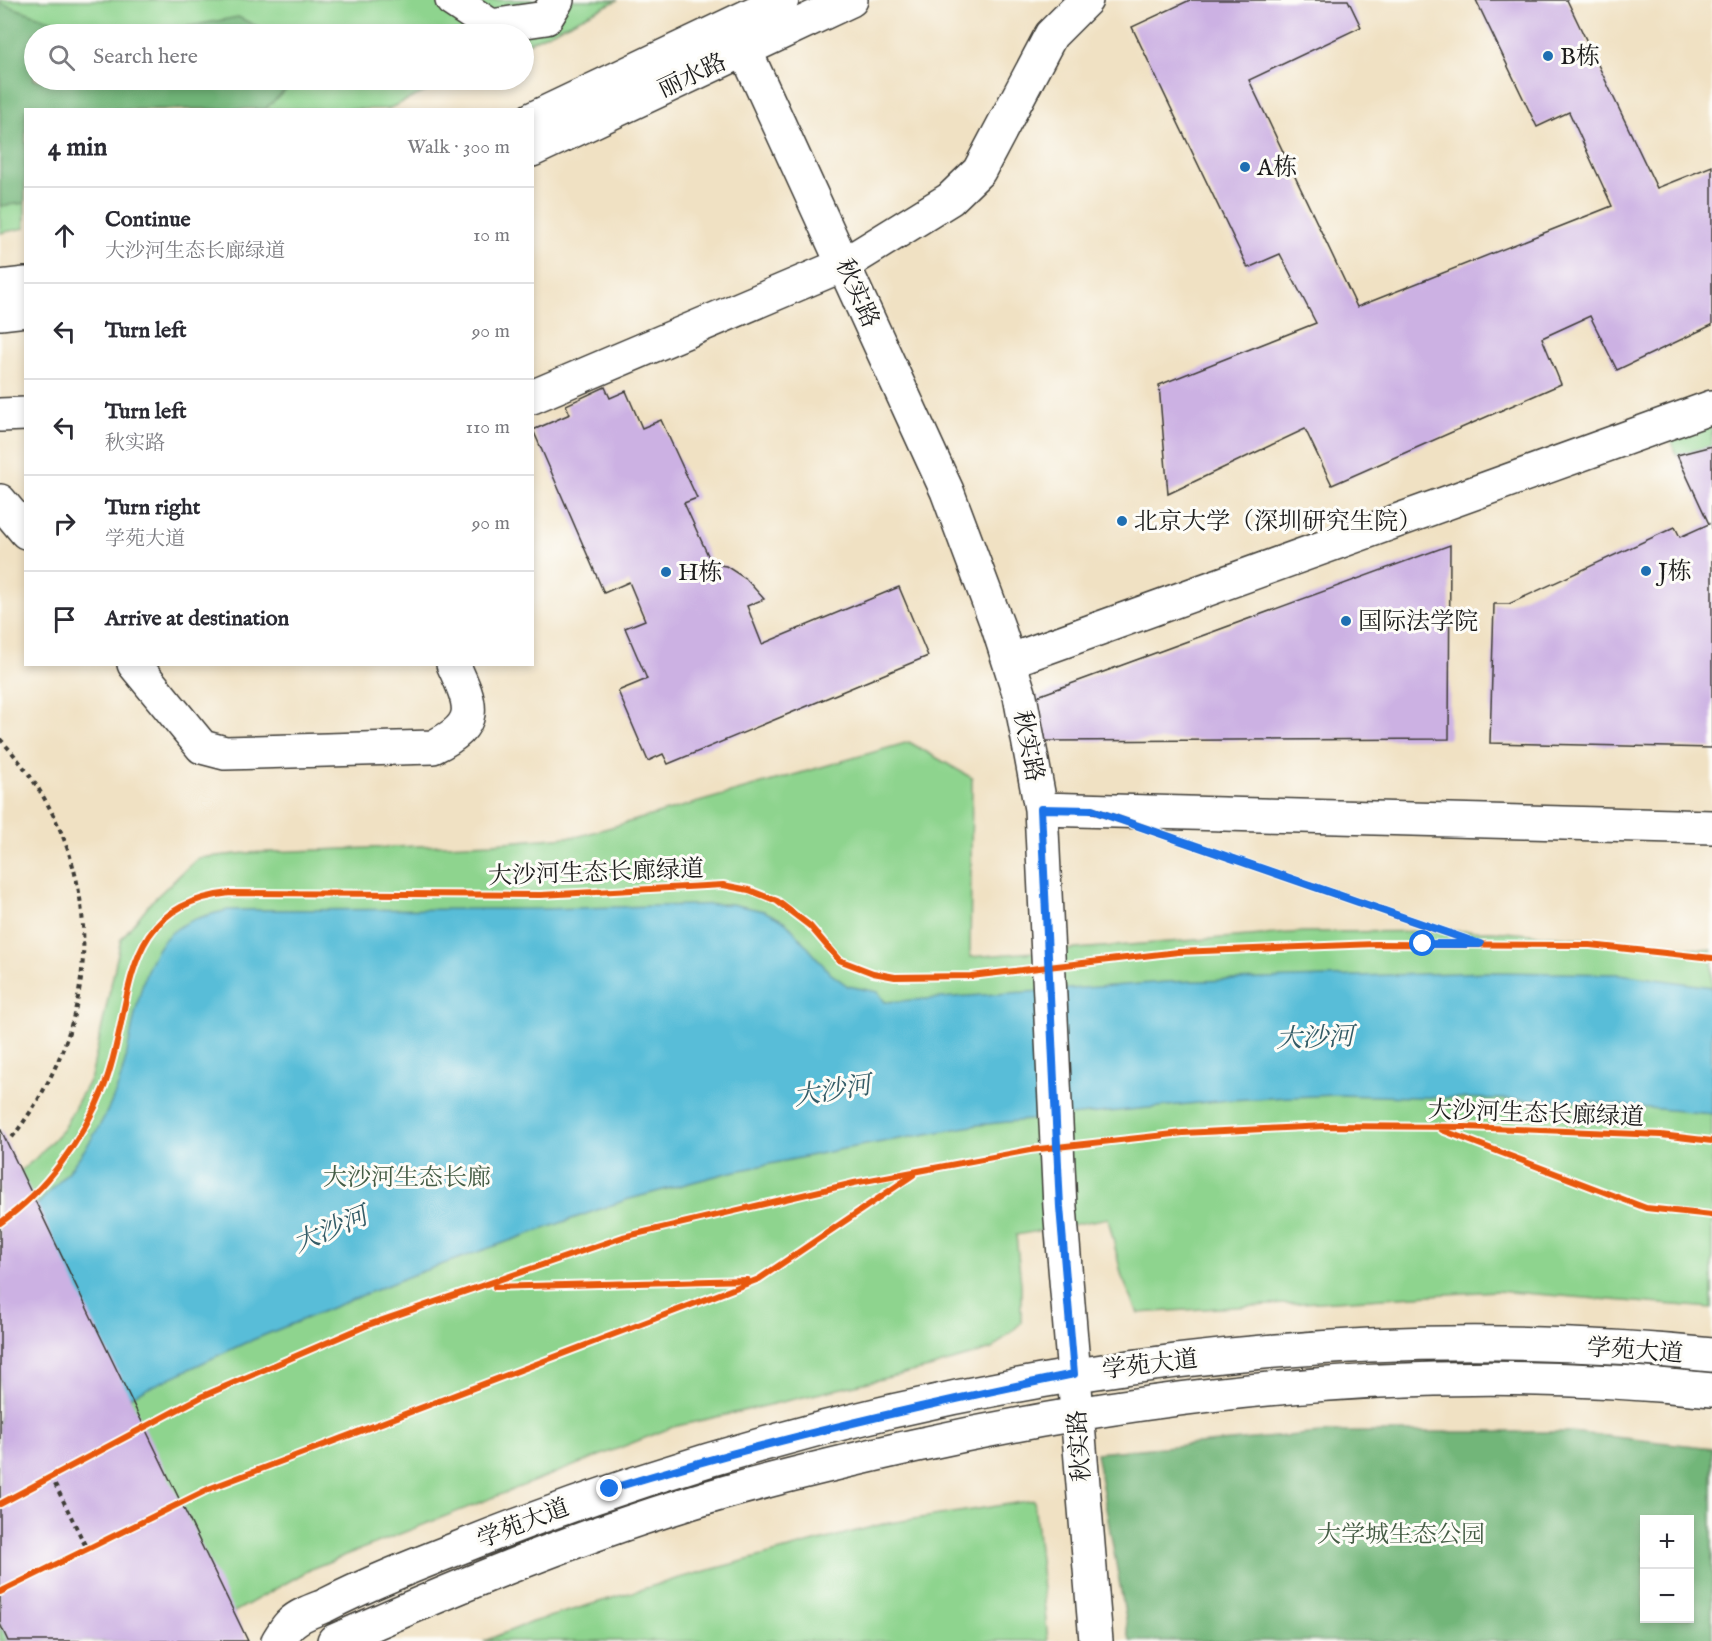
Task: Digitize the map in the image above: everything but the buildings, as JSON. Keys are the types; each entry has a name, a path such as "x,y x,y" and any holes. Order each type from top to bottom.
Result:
{"street":[{"path":"452,0 488,24"},
{"path":"505,24 546,18 557,0"},
{"name":"丽水路","path":"534,118 782,0"},
{"name":"丽水路","path":"534,149 851,0"},
{"path":"534,397 845,264 950,199 979,171 1051,35 1086,0"},
{"name":"秋实路","path":"745,50 845,264 946,490 1020,696 1041,809 1060,1207 1096,1641"},
{"path":"0,287 24,284"},
{"path":"0,313 24,310"},
{"path":"1009,661 1712,407"},
{"path":"0,415 24,414"},
{"path":"0,501 24,530"},
{"path":"136,666 202,747 225,753 433,747 456,735 466,722 468,698 454,666"},
{"path":"1041,809 1712,827"},
{"name":"学苑大道","path":"278,1641 291,1621 368,1584 610,1489 825,1427 1074,1374 1171,1361 1363,1345 1521,1343 1712,1355"},
{"name":"学苑大道","path":"334,1641 496,1573 685,1504 858,1458 1006,1425 1222,1393 1330,1384 1447,1379 1558,1380 1712,1390"}],"path":[{"path":"0,739 13,753 47,802 64,839 78,887 84,947 77,1007 59,1064 29,1117 10,1140"},
{"path":"41,1482 62,1470"},
{"path":"51,1476 87,1549"},
{"path":"78,1554 98,1544"}],"green space":[{"path":"0,0 618,0 534,40 534,24 24,24 24,90 429,90 390,108 24,108 24,228 0,233"},
{"path":"0,3 61,24 24,24 24,90 286,90 266,108 24,108 24,203 0,206"},
{"path":"238,17 252,24 201,24"},
{"path":"1712,422 1712,446 1677,455 1669,438"},
{"name":"大沙河生态长廊","path":"909,742 972,778 970,957 1303,932 1493,931 1712,950 1712,1308 1496,1291 1138,1313 1122,1277 1108,1218 1016,1235 1021,1284 1021,1323 992,1349 929,1368 673,1427 313,1568 182,1641 0,1641 0,1188 36,1158 63,1129 91,1077 121,939 151,902 198,858 246,853 493,843 580,836"},
{"name":"大学城生态公园","path":"1332,1432 1570,1432 1712,1448 1712,1641 1130,1641 1096,1453"},
{"path":"1034,1500 1048,1641 484,1641 532,1622 683,1577 883,1524"}],"water":[{"name":"大沙河","path":"731,904 764,911 786,922 830,973 848,986 878,992 885,1002 1167,982 1489,972 1620,974 1712,987 1712,1114 1573,1101 1336,1095 1228,1100 978,1125 843,1149 727,1173 626,1200 415,1274 245,1343 46,1436 0,1235 19,1221 55,1187 86,1148 99,1127 119,1083 143,983 159,947 170,934 198,918 228,910 542,909"}],"cycle path":[{"path":"1092,810 1468,940"},
{"name":"大沙河生态长廊绿道","path":"0,1223 33,1196 48,1180 85,1126 104,1087 114,1056 127,993 136,964 148,938 166,917 193,901 230,893 541,895 723,885 749,890 777,901 810,926 839,960 873,973 895,977 971,976 1178,952 1375,944 1590,945 1712,958"},
{"name":"大沙河生态长廊绿道","path":"0,1504 203,1396 368,1325 623,1237 854,1183 1030,1150 1183,1133 1325,1126 1466,1127 1661,1135 1712,1141"},
{"name":"大沙河生态长廊绿道","path":"1442,1130 1646,1208 1712,1215"},
{"path":"0,1592 211,1488 759,1279 913,1175"},
{"path":"495,1287 747,1280"}],"place":[{"name":"B栋","path":"1548,56"},
{"name":"A栋","path":"1245,167"},
{"name":"北京大学（深圳研究生院）","path":"1122,521"},
{"name":"J栋","path":"1646,571"},
{"name":"H栋","path":"666,572"},
{"name":"国际法学院","path":"1346,621"}],"route":[{"path":"610,1489 825,1427 1074,1374 1060,1207 1041,809 1092,810 1480,944 1423,944"}]}
